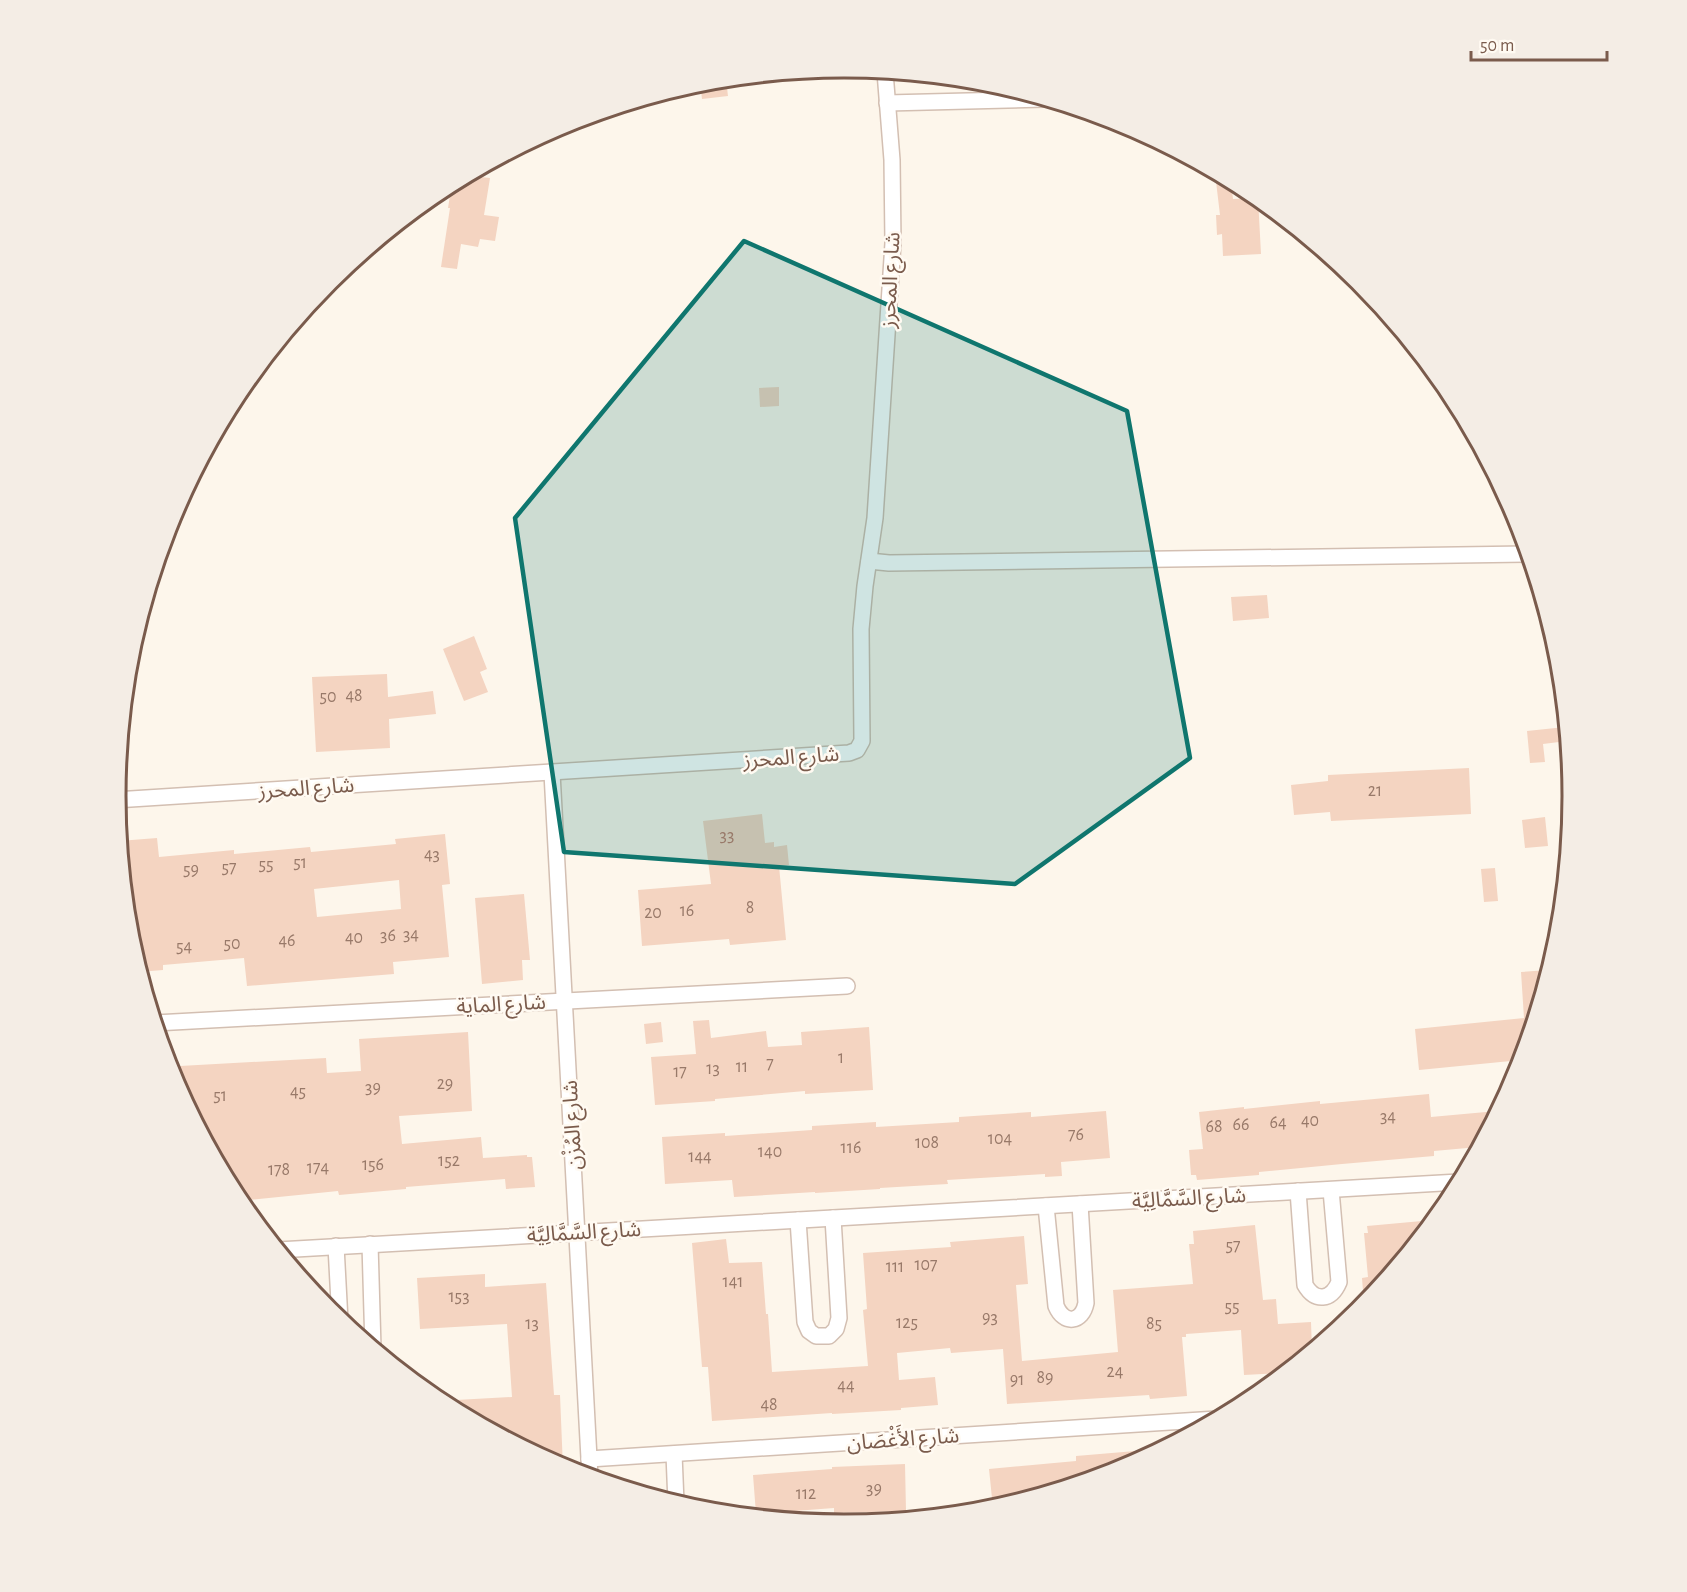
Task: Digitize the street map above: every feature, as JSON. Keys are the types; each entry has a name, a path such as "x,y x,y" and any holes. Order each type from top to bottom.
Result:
{"street":[{"name":"شارع المحرز","path":"126,799 855,752 862,741 861,629 875,518 893,243 892,160 886,80"},
{"path":"887,103 1018,100"},
{"path":"869,561 889,563 1519,554"},
{"name":"شارع المُزْن","path":"552,772 589,1467"},
{"name":"شارع الماية","path":"163,1023 847,986"},
{"name":"شارع السَّمَّالِيَّة","path":"288,1249 1448,1183"},
{"path":"1298,1191 1305,1285 1310,1293 1318,1297 1328,1296 1335,1291 1339,1282 1331,1190"},
{"path":"1046,1206 1056,1306 1060,1315 1068,1320 1077,1318 1084,1312 1086,1303 1080,1204"},
{"path":"798,1220 805,1322 809,1331 816,1336 829,1336 836,1329 839,1318 833,1218"},
{"path":"370,1244 373,1338"},
{"path":"336,1246 339,1307"},
{"name":"شارع الأَغْصَان","path":"589,1459 1198,1420"},
{"path":"674,1454 676,1494"}],"highlighted area":[{"path":"744,241 1127,411 1190,758 1015,884 564,852 515,518"}],"building":[{"path":"727,88 728,96 702,99 701,92"},
{"path":"481,176 490,178 484,215 499,217 495,241 480,239 478,247 461,244 457,269 441,267 450,208 448,208 450,196"},
{"path":"1216,183 1232,193 1233,199 1241,199 1259,211 1261,254 1223,256 1222,234 1217,235 1216,215 1220,215"},
{"path":"779,387 779,406 760,407 759,388"},
{"path":"1267,595 1269,618 1233,621 1231,597"},
{"path":"474,636 487,669 480,672 488,692 464,701 443,649"},
{"path":"387,674 388,697 433,691 436,714 389,719 390,748 316,752 312,677"},
{"path":"1558,728 1559,742 1543,744 1545,762 1530,763 1527,731"},
{"path":"1469,768 1471,814 1331,821 1330,812 1294,815 1291,785 1328,781 1328,775"},
{"path":"762,814 765,843 774,842 774,847 787,845 789,865 779,866 786,940 730,945 729,939 642,946 638,890 711,884 703,821"},
{"path":"1545,817 1548,846 1525,848 1522,820"},
{"path":"445,834 450,884 442,885 449,957 393,962 394,974 247,986 244,958 163,965 163,970 147,971 139,936 127,840 157,838 159,857 234,850 234,854 310,847 311,852 396,844 395,839","holes":["399,880 401,909 317,917 314,889"]},
{"path":"1495,868 1498,901 1484,902 1481,869"},
{"path":"524,894 530,960 522,960 523,980 482,984 475,898"},
{"path":"1540,971 1511,1061 1419,1070 1415,1029 1524,1018 1521,972"},
{"path":"709,1020 711,1038 766,1031 768,1047 802,1045 801,1032 869,1027 873,1090 805,1094 805,1091 655,1105 651,1057 696,1054 693,1021"},
{"path":"661,1022 663,1042 646,1044 644,1024"},
{"path":"468,1032 472,1111 399,1116 402,1144 481,1137 483,1158 527,1155 527,1157 532,1157 535,1187 506,1189 505,1179 339,1195 338,1191 250,1200 200,1114 180,1072 180,1066 326,1058 327,1073 361,1071 359,1039"},
{"path":"1429,1094 1431,1117 1488,1112 1469,1148 1434,1151 1434,1156 1197,1180 1196,1175 1191,1175 1189,1150 1203,1149 1199,1112 1320,1101 1320,1104"},
{"path":"1106,1111 1110,1158 1061,1162 1062,1176 1045,1177 1045,1174 947,1180 948,1184 734,1197 732,1180 665,1184 662,1137 725,1133 725,1136 812,1130 812,1126 876,1122 876,1127 959,1122 959,1117 1031,1112 1031,1117"},
{"path":"1421,1221 1363,1291 1362,1278 1368,1277 1364,1233 1368,1233 1367,1226"},
{"path":"1255,1225 1263,1300 1276,1299 1278,1324 1311,1322 1312,1340 1270,1374 1244,1375 1241,1330 1186,1334 1186,1337 1182,1337 1187,1396 1150,1399 1149,1395 1007,1404 1003,1349 951,1353 950,1348 897,1353 899,1380 935,1377 938,1405 901,1408 901,1410 712,1421 708,1367 702,1367 692,1243 726,1239 729,1263 762,1262 772,1372 868,1366 863,1310 867,1309 863,1253 951,1247 950,1242 1024,1236 1028,1284 1016,1285 1022,1361 1118,1352 1113,1290 1193,1284 1189,1244 1194,1244 1193,1231"},
{"path":"485,1274 485,1287 546,1283 554,1395 560,1395 563,1456 484,1418 456,1400 512,1397 507,1324 420,1329 417,1278"},
{"path":"1136,1451 1074,1476 992,1498 989,1469 1076,1461 1076,1456"},
{"path":"905,1464 906,1511 834,1513 834,1508 790,1511 756,1508 753,1475 832,1469 832,1467"}]}
